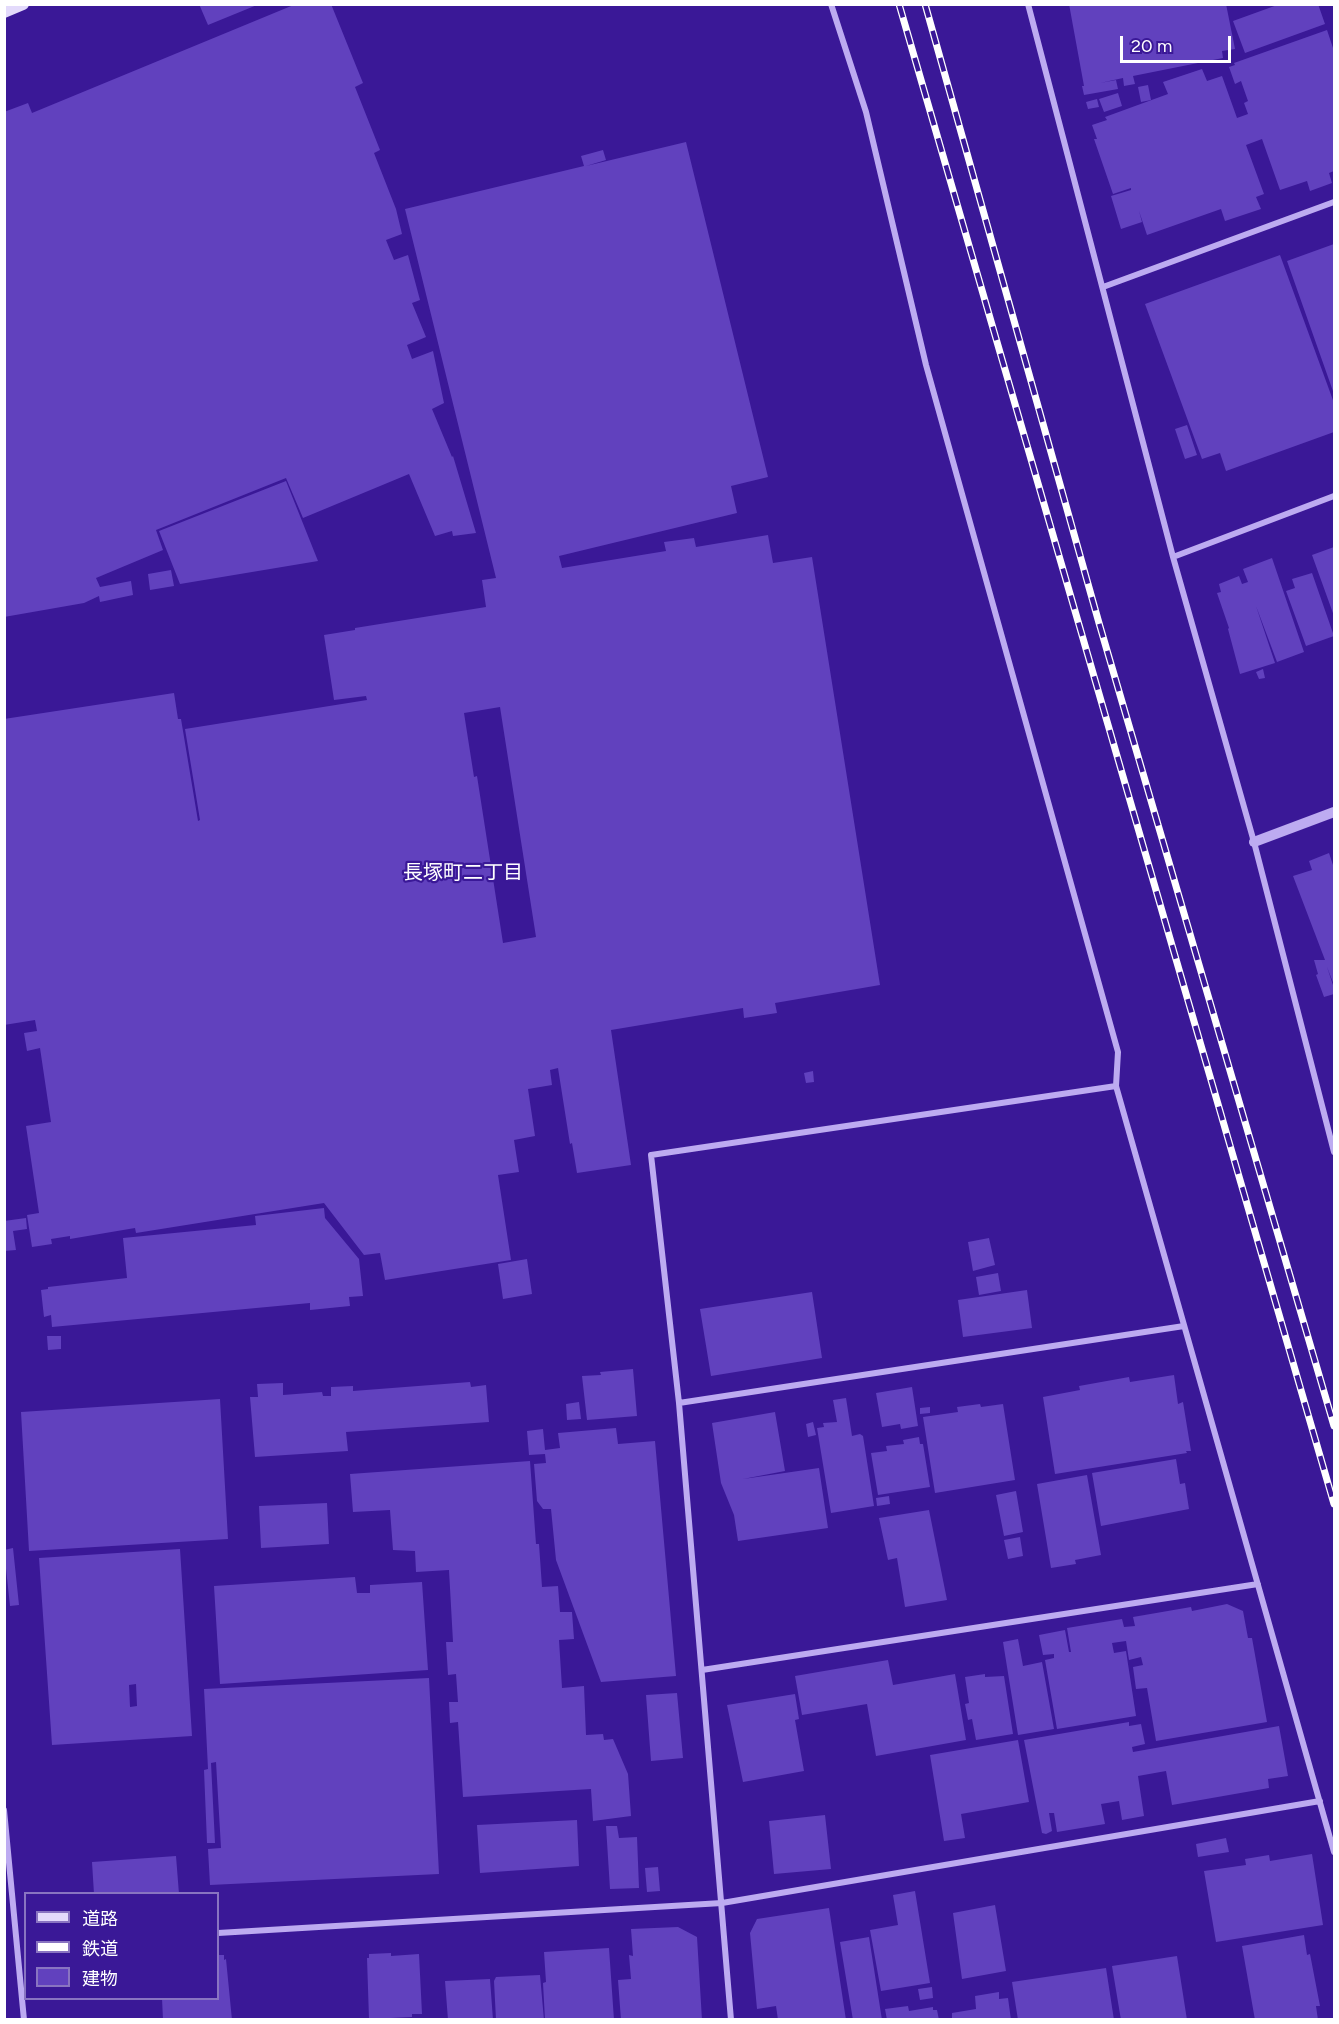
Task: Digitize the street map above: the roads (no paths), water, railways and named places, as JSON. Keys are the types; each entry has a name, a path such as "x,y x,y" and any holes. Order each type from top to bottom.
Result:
{"main road":[{"path":"4,12 23,4"}],"street":[{"path":"831,4 866,112 926,365 1118,1052 1116,1086 1335,1852"},
{"path":"1028,4 1173,557 1254,842 1335,1152"},
{"path":"1103,287 1335,202"},
{"path":"1173,557 1335,496"},
{"path":"1254,842 1335,812"},
{"path":"731,2019 679,1403 651,1155 1116,1086"},
{"path":"679,1403 1184,1326"},
{"path":"702,1670 1258,1584"},
{"path":"219,1933 722,1903 1320,1801"},
{"path":"4,1810 22,1945 24,2019"}],"railway":[{"path":"899,4 1334,1504"},
{"path":"925,4 1099,623 1334,1426"}],"district":[{"name":"長塚町二丁目","path":"463,873"}]}
